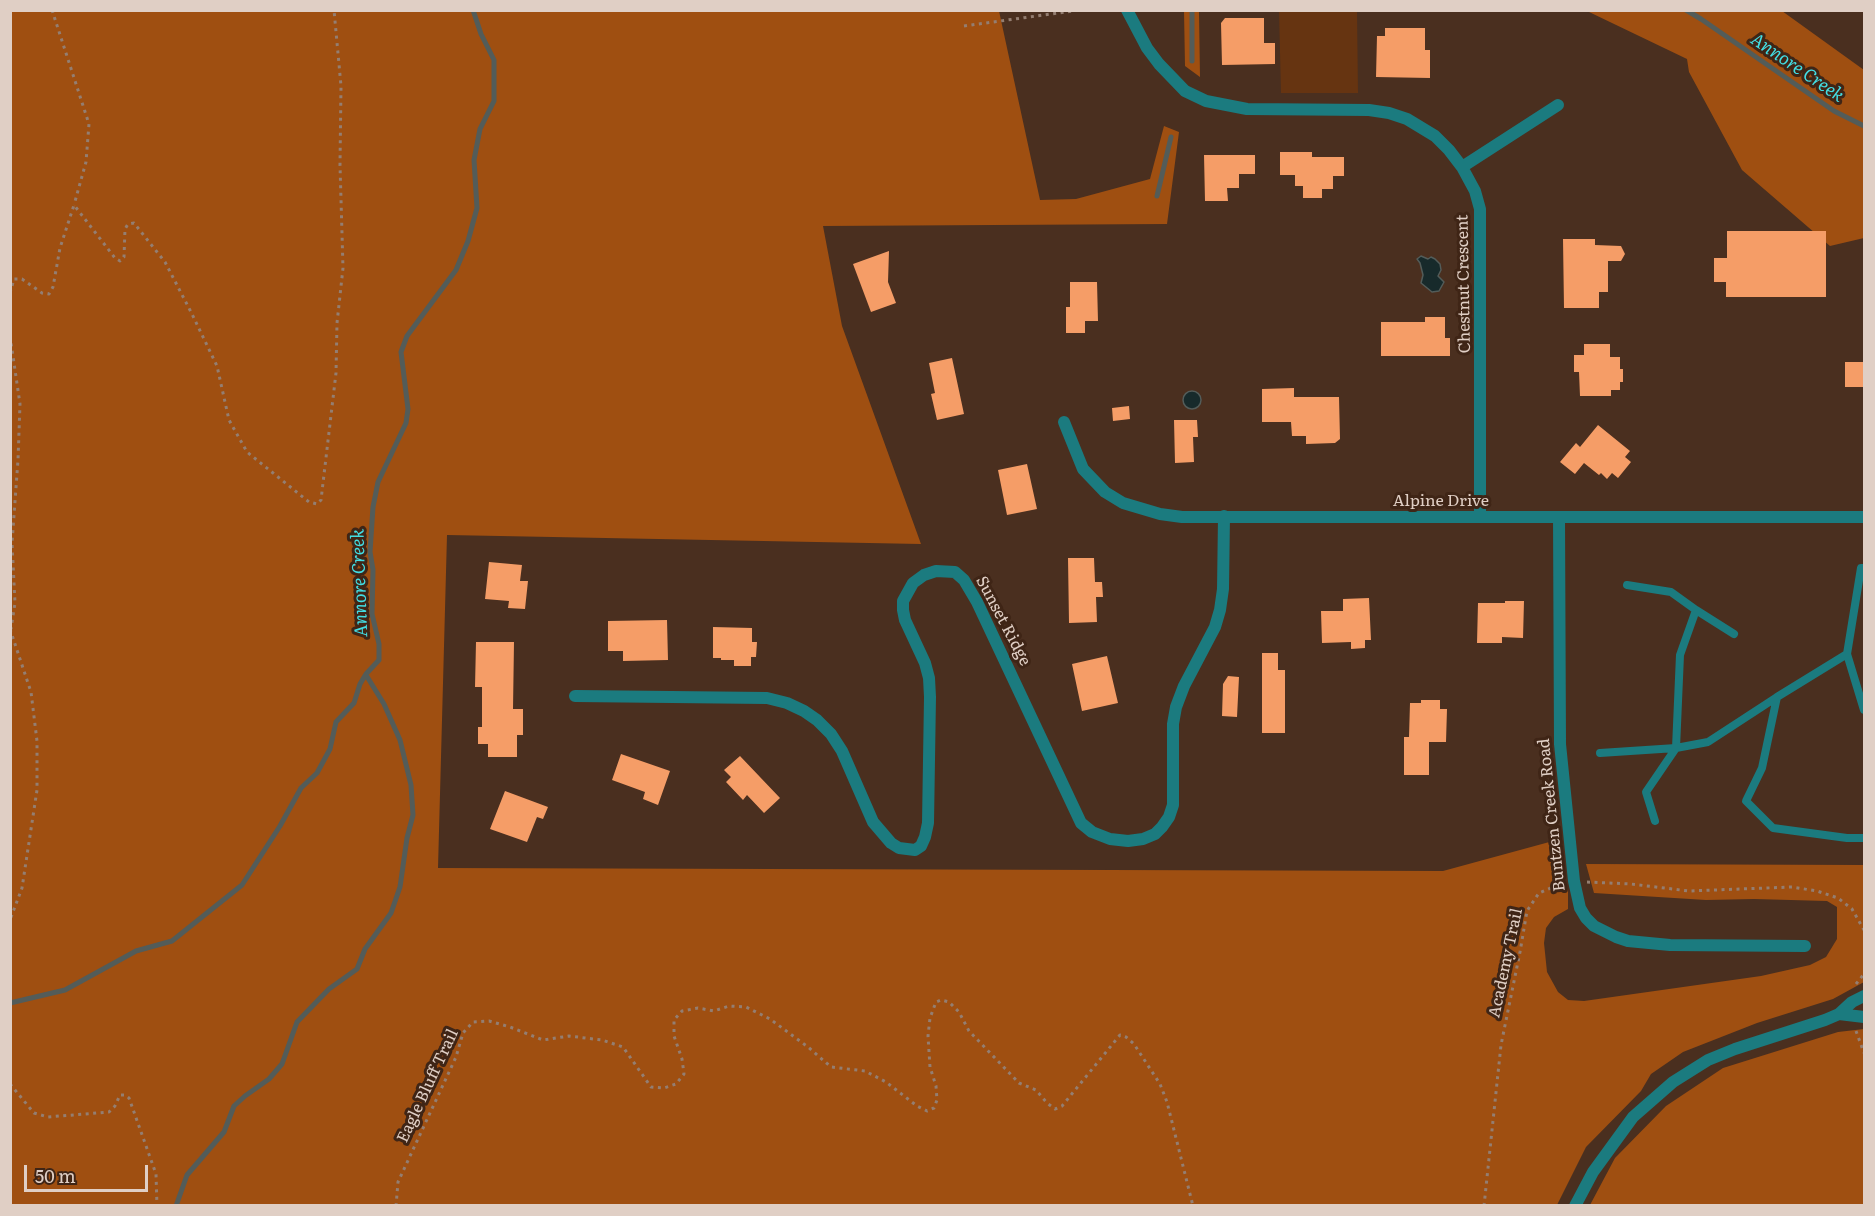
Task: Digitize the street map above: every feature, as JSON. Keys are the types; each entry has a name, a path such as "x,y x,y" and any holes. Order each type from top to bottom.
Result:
{"street":[{"name":"Chestnut Crescent","path":"1127,10 1147,48 1159,64 1185,91 1206,101 1247,110 1370,110 1389,113 1407,119 1435,136 1462,167 1475,191 1480,209 1480,518"},
{"path":"1462,167 1557,105"},
{"name":"Alpine Drive","path":"1064,422 1083,469 1106,492 1123,503 1160,514 1182,517 1864,517"},
{"name":"Sunset Ridge","path":"575,696 766,698 787,704 818,720 831,734 842,751 873,822 891,843 899,848 915,850 921,846 928,823 930,696 925,663 905,620 903,601 913,583 924,575 946,570 955,572 964,580 977,602 1081,823 1092,832 1110,839 1128,841 1143,839 1155,834 1162,827 1173,805 1173,724 1176,707 1215,627 1220,610 1223,589 1224,516"},
{"name":"Buntzen Creek Road","path":"1559,517 1560,744 1574,881 1580,908 1586,918 1599,929 1628,941 1670,945 1805,946"},
{"path":"1575,1206 1593,1172 1633,1117 1672,1082 1708,1060 1735,1049 1839,1014 1852,1002 1864,996"},
{"path":"1839,1014 1864,1017"}],"lane":[{"path":"1864,568 1861,568 1847,654 1861,690 1864,710"},
{"path":"1627,585 1671,592 1734,634"},
{"path":"1655,821 1646,792 1676,748 1680,655 1696,610"},
{"path":"1600,753 1676,748 1708,742 1847,654"},
{"path":"1777,697 1762,768 1746,801 1773,828 1847,838 1864,837"}],"path":[{"path":"10,293 15,279 22,279 42,293 49,294 53,287 60,248 86,162 89,124 52,10"},
{"path":"74,205 115,258 120,261 124,257 125,229 128,224 134,223 165,262 217,366 229,420 247,452 303,498 317,504 321,500 336,373 337,323 343,268 340,165 341,86 334,10"},
{"path":"964,26 1080,10"},
{"path":"10,336 20,404 12,543 15,603 11,629 31,692 37,741 36,790 22,888 10,920"},
{"name":"Academy Trail","path":"1484,1206 1501,1045 1527,911 1539,893 1555,885 1574,881 1631,884 1689,891 1792,887 1817,891 1838,898 1852,909 1864,930"},
{"name":"Eagle Bluff Trail","path":"396,1206 398,1182 405,1165 456,1057 463,1033 473,1022 489,1021 543,1040 569,1036 602,1040 622,1047 651,1087 664,1088 676,1084 684,1074 682,1059 674,1036 674,1020 681,1011 698,1008 714,1011 729,1006 746,1007 770,1019 831,1067 865,1071 886,1082 927,1111 934,1108 937,1100 936,1086 930,1067 928,1036 930,1018 936,1002 941,999 949,1002 959,1012 969,1031 1019,1083 1036,1090 1054,1109 1062,1106 1120,1035 1126,1036 1134,1044 1160,1084 1193,1206"},
{"path":"1855,1027 1864,1053"},
{"path":"10,1084 34,1113 48,1117 109,1112 120,1095 129,1098 156,1174 157,1206"}],"shaded area":[{"path":"10,11 999,11 1040,200 1076,199 1150,179 1164,126 1179,132 1167,224 823,226 842,326 921,544 447,535 438,868 1443,871 1553,841 1568,892 1568,909 1554,917 1546,928 1544,943 1547,972 1558,992 1568,1000 1584,1001 1761,976 1810,965 1826,957 1837,939 1837,907 1827,901 1706,900 1594,893 1586,864 1864,865 1864,982 1833,999 1757,1023 1683,1052 1651,1074 1641,1091 1586,1147 1557,1205 11,1205"},
{"path":"1184,11 1199,11 1200,77 1185,66"},
{"path":"1279,11 1357,11 1358,93 1281,93"},
{"path":"1587,11 1782,11 1864,70 1864,238 1830,246 1742,170 1689,72 1687,59"},
{"path":"1864,1029 1864,1205 1590,1205 1615,1158 1666,1106 1723,1068 1838,1032"}],"water":[{"path":"1421,256 1428,259 1431,257 1440,264 1441,270 1438,276 1444,282 1439,291 1432,292 1421,283 1423,275 1417,259"},
{"path":"1188,391 1196,391 1201,396 1199,407 1188,409 1183,404 1183,396"}],"building":[{"path":"1225,18 1264,18 1264,43 1275,43 1275,64 1222,65 1221,23"},
{"path":"1385,28 1425,28 1425,50 1430,50 1430,78 1376,77 1377,36 1385,36"},
{"path":"1280,152 1312,152 1312,157 1344,157 1344,176 1333,176 1333,189 1322,189 1322,198 1303,198 1303,186 1295,186 1295,175 1280,175"},
{"path":"1204,155 1255,155 1255,174 1239,174 1239,188 1227,188 1228,201 1205,201"},
{"path":"1727,231 1826,231 1826,297 1726,297 1726,282 1714,282 1714,258 1727,258"},
{"path":"1563,239 1595,239 1595,245 1621,246 1625,254 1621,261 1608,261 1608,292 1599,292 1599,308 1564,308"},
{"path":"889,251 888,282 896,303 871,312 853,264"},
{"path":"1070,282 1097,282 1098,321 1085,321 1085,333 1066,333 1066,307 1070,307"},
{"path":"1425,317 1445,317 1445,338 1450,338 1450,356 1381,356 1381,322 1425,322"},
{"path":"1584,344 1610,344 1610,357 1620,357 1623,382 1620,382 1620,390 1611,390 1611,396 1580,396 1579,372 1574,372 1574,355 1584,355"},
{"path":"952,358 964,414 937,420 931,394 935,393 929,363"},
{"path":"1845,362 1864,362 1864,387 1845,387"},
{"path":"1294,388 1294,397 1339,397 1340,439 1335,443 1306,444 1306,436 1292,436 1291,422 1262,422 1262,389"},
{"path":"1129,406 1130,419 1113,421 1112,408"},
{"path":"1174,420 1197,420 1198,437 1193,437 1194,462 1175,463"},
{"path":"1598,425 1630,451 1625,457 1631,462 1618,478 1612,473 1607,479 1584,463 1575,474 1560,462 1576,443 1580,447"},
{"path":"1027,464 1037,509 1007,515 998,470"},
{"path":"1068,558 1094,558 1095,582 1102,582 1103,597 1096,597 1097,622 1069,623"},
{"path":"489,562 522,565 520,581 528,581 525,609 508,608 509,601 485,599"},
{"path":"1369,598 1371,640 1365,640 1365,648 1351,649 1351,642 1322,643 1321,611 1343,611 1343,599"},
{"path":"1505,601 1524,601 1523,638 1502,637 1502,643 1477,643 1478,603 1505,603"},
{"path":"667,620 668,660 623,661 623,651 608,651 608,621"},
{"path":"713,627 752,628 752,642 757,642 756,657 751,657 751,666 734,666 734,660 713,658"},
{"path":"476,642 514,642 513,709 523,709 523,735 517,735 517,757 488,757 488,744 478,744 478,727 482,727 482,687 475,687"},
{"path":"1262,653 1278,653 1278,670 1285,670 1285,733 1262,733"},
{"path":"1107,656 1118,703 1082,711 1072,664"},
{"path":"1228,676 1239,677 1237,717 1222,716 1223,684"},
{"path":"1421,700 1440,700 1440,709 1447,709 1446,742 1429,742 1429,775 1404,775 1404,737 1409,737 1410,703 1421,703"},
{"path":"621,754 670,771 658,805 643,799 645,792 612,780"},
{"path":"740,756 780,798 764,813 747,795 743,800 726,782 731,777 724,770"},
{"path":"505,791 548,807 543,819 537,817 527,842 490,829"}],"waterway":[{"name":"Annore Creek","path":"10,1003 65,990 136,951 172,941 242,885 280,826 301,788 317,773 330,749 336,722 354,703 360,684 379,660 379,644 372,614 373,570 370,552 373,507 378,482 406,423 408,409 401,352 407,336 456,270 468,241 477,208 474,160 480,129 494,101 494,60 481,34 473,10"},
{"path":"1192,10 1192,61"},
{"name":"Annore Creek","path":"1686,10 1834,111 1864,126"},
{"path":"1157,196 1171,137"},
{"path":"176,1206 187,1175 224,1132 234,1106 269,1079 282,1064 297,1022 329,989 357,969 365,949 391,913 400,887 407,838 413,815 411,785 400,740 384,704 366,675"}]}
